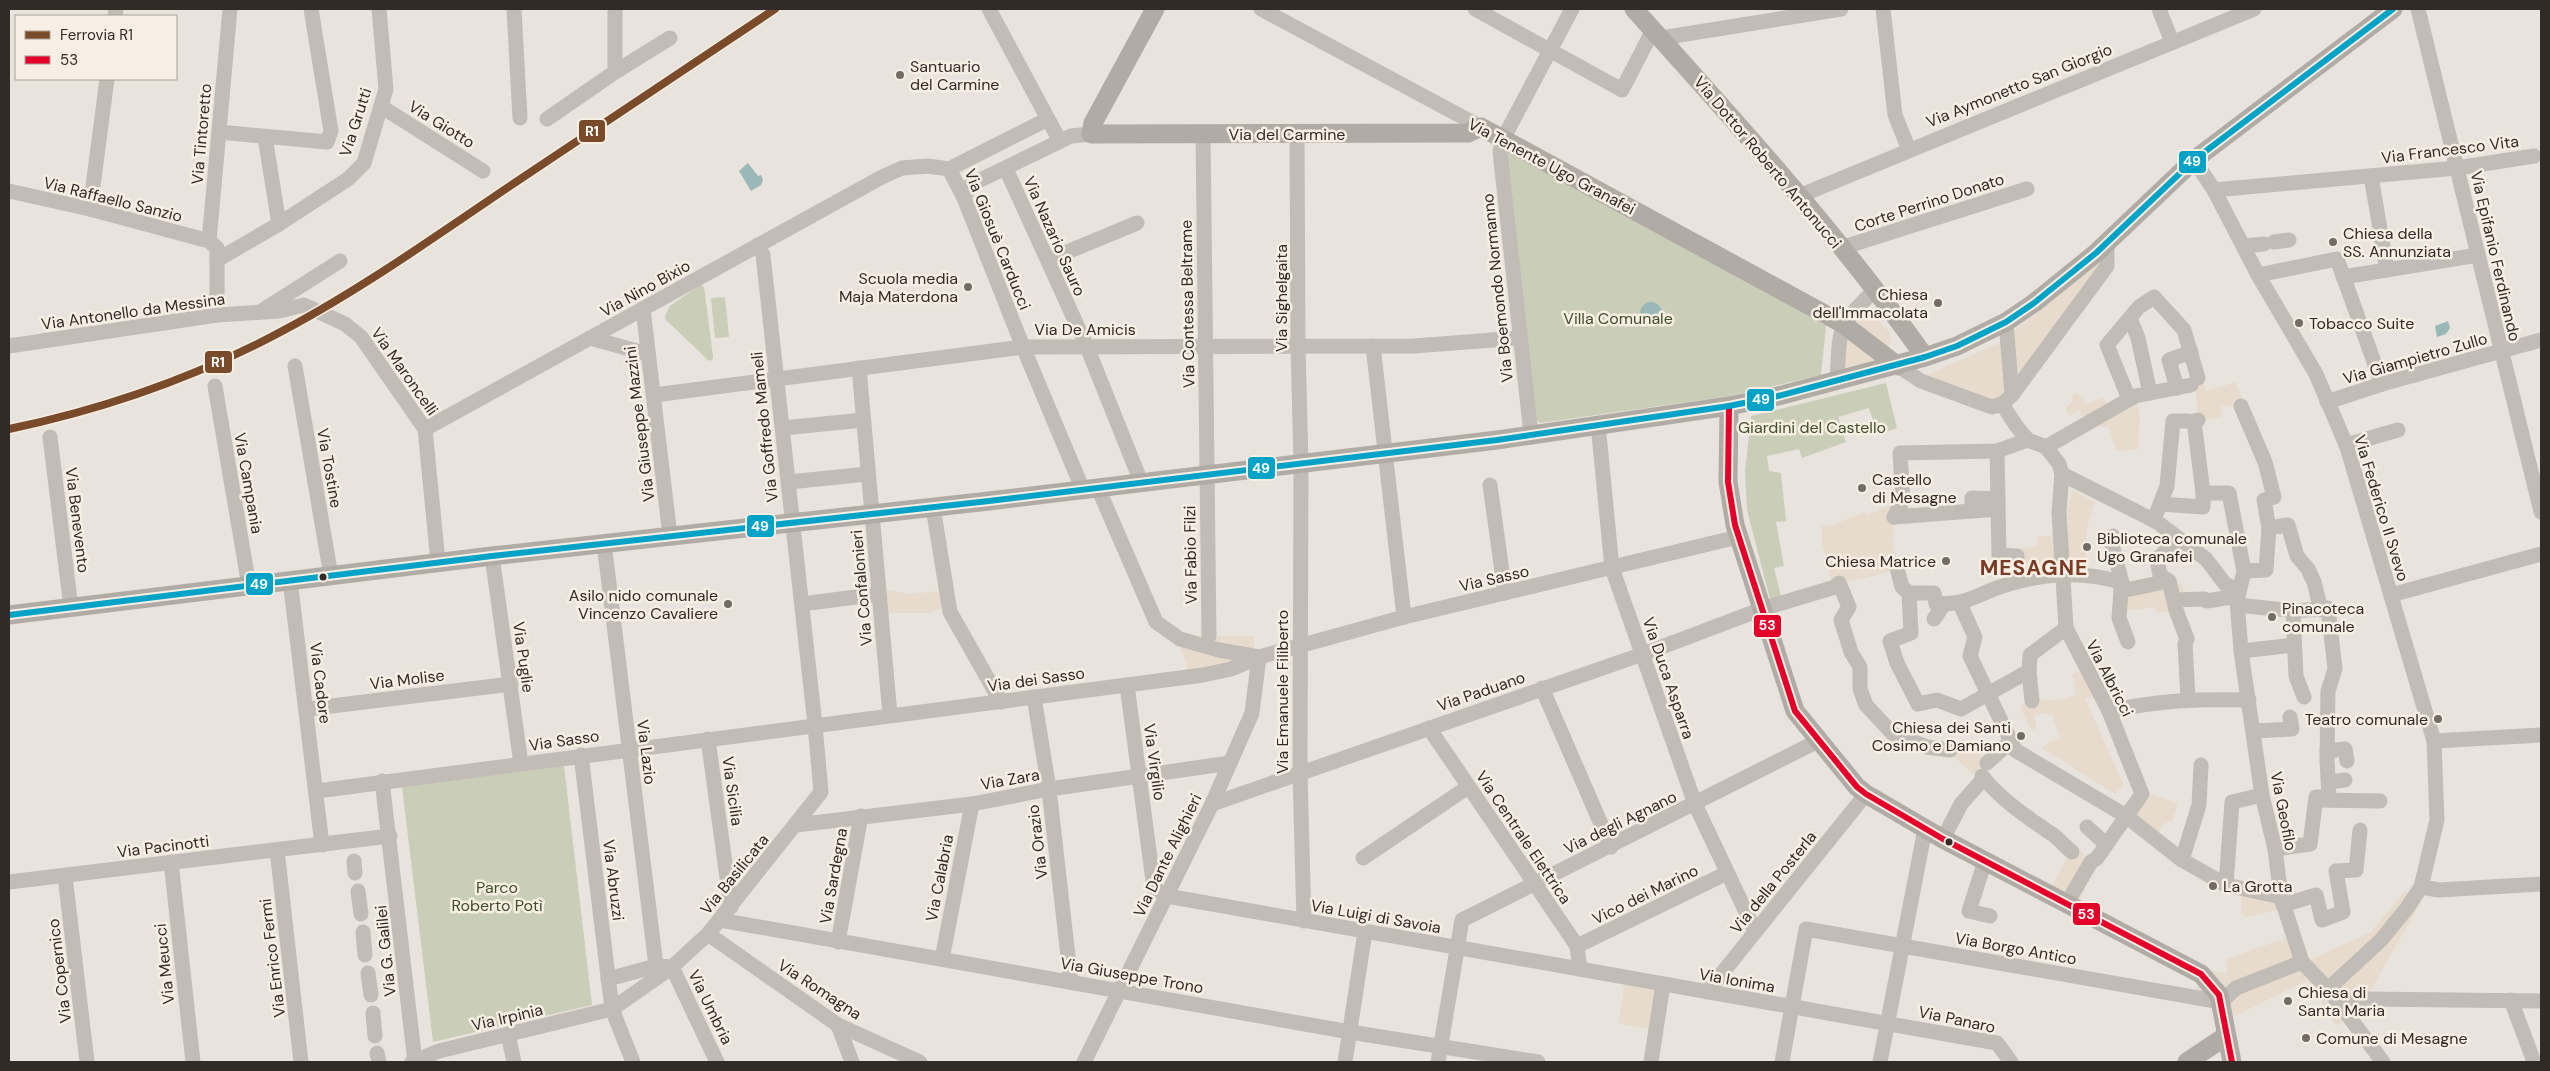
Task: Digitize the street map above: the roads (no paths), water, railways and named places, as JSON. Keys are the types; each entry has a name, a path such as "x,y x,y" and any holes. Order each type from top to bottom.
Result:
{"main road":[{"path":"1091,134 1093,122 1156,9"},
{"name":"Via Dottor Roberto Antonucci","path":"1634,9 1799,196 1897,319 1924,357"},
{"path":"9,615 438,562 1091,489 1531,434 1729,406 1898,366 1957,346 2006,322 2046,294 2107,243 2188,166 2393,9"},
{"name":"Via del Carmine","path":"1091,134 1468,133 1481,127"},
{"name":"Via Tenente Ugo Granafei","path":"1481,127 1843,324 1898,366"},
{"path":"1729,406 1728,482 1738,537 1795,711 1818,741 1857,787 1866,794 1943,840 2201,974 2219,995 2232,1062"},
{"path":"2187,1062 2226,1036"}],"street":[{"name":"Via Tintoretto","path":"217,260 216,248 209,241 230,9"},
{"path":"219,132 327,142 331,131 311,9"},
{"name":"Via Grutti","path":"217,260 279,224 348,179 364,163 386,89 379,9"},
{"path":"514,9 520,118"},
{"path":"615,9 615,72"},
{"path":"989,9 1060,141"},
{"name":"Via Tenente Ugo Granafei","path":"1261,9 1481,127"},
{"path":"1475,9 1622,90 1657,34 1841,9"},
{"path":"1504,139 1572,9"},
{"path":"1883,9 1895,115 1908,150"},
{"path":"2159,9 2172,42"},
{"name":"Via Aymonetto San Giorgio","path":"1799,196 2254,9"},
{"name":"Via Epifanio Ferdinando","path":"2418,9 2500,352 2541,512"},
{"path":"547,119 615,72 670,38"},
{"path":"90,209 107,80"},
{"name":"Via Giotto","path":"382,107 483,171"},
{"path":"949,169 1048,119"},
{"path":"964,198 970,186 1006,170 1070,136 1091,134"},
{"name":"Via Contessa Beltrame","path":"1203,134 1207,475"},
{"name":"Via Sighelgaita","path":"1297,134 1298,346 1301,463"},
{"path":"265,137 279,224"},
{"name":"Via Boemondo Normanno","path":"1504,139 1500,152 1531,434"},
{"name":"Via Francesco Vita","path":"2214,190 2457,168 2539,156"},
{"name":"Via Nino Bixio","path":"425,429 882,177 902,168 928,166 949,169"},
{"name":"Via Federico II Svevo","path":"2188,166 2214,190 2258,274 2316,374 2346,445 2434,741 2438,820 2419,890"},
{"name":"Via Giosuè Carducci","path":"949,169 964,198 1022,347 1156,622 1180,639 1219,650 1259,657"},
{"name":"Via Nazario Sauro","path":"1006,170 1087,347 1142,482"},
{"path":"2371,176 2387,270"},
{"name":"Corte Perrino Donato","path":"1841,248 2027,189"},
{"name":"Via Raffaello Sanzio","path":"9,191 90,209 209,241"},
{"path":"1048,260 1137,224"},
{"path":"2243,246 2275,242"},
{"path":"1898,366 1921,381 1992,407 2007,400 2107,266 2107,243"},
{"name":"Via Goffredo Mameli","path":"758,245 763,255 816,725"},
{"path":"2343,277 2478,255"},
{"path":"2258,274 2337,259 2382,384"},
{"path":"216,316 217,260"},
{"path":"262,311 340,261"},
{"path":"1837,380 1839,337 1843,324 1850,314 1874,290"},
{"path":"2129,399 2107,345 2130,318 2154,297 2184,330 2191,352 2189,384"},
{"name":"Via Maroncelli","path":"262,311 288,310 304,306 353,329 373,352 425,429 438,562"},
{"name":"Via Giuseppe Mazzini","path":"642,309 670,536"},
{"name":"Via Antonello da Messina","path":"9,346 262,311"},
{"path":"2130,318 2138,338 2150,393"},
{"path":"2006,322 2007,400 2017,427 2028,440 2046,446 2060,464 2062,474 2154,520 2206,559 2224,584 2237,597"},
{"path":"590,338 648,354"},
{"name":"Via De Amicis","path":"654,395 1022,347 1414,346 1520,338"},
{"name":"Via Giampietro Zullo","path":"2327,402 2382,384 2541,340"},
{"path":"1373,346 1404,618"},
{"path":"2189,384 2169,360 2191,352"},
{"name":"Via Tostine","path":"295,366 331,576"},
{"name":"Via Confalonieri","path":"859,368 890,715"},
{"path":"2046,446 2129,399 2189,384"},
{"name":"Via Campania","path":"215,386 250,586"},
{"path":"2240,406 2265,462 2274,497 2264,500 2269,528 2266,570 2244,571"},
{"path":"783,428 863,420"},
{"path":"2154,520 2167,486 2173,421 2193,421 2200,475 2213,495 2244,571 2237,597"},
{"name":"Via Duca Asparra","path":"1598,424 1612,568 1695,804 1755,931"},
{"path":"2346,445 2398,430"},
{"name":"Via Benevento","path":"50,437 71,608"},
{"path":"1997,506 1972,498 1972,512 1894,517 1903,500 1900,453 1997,451 2028,440"},
{"path":"1997,451 1999,555 2016,556 2017,582"},
{"name":"Via Emanuele Filiberto","path":"1301,463 1299,646 1304,921"},
{"path":"788,482 868,474"},
{"name":"Via Albricci","path":"2062,474 2059,512 2066,628 2109,711 2142,794 2126,816"},
{"name":"Via Fabio Filzi","path":"1207,475 1208,636"},
{"path":"1490,485 1505,593"},
{"path":"2161,504 2202,507 2213,495"},
{"path":"932,507 950,612 1001,702"},
{"path":"2269,528 2288,526 2297,556 2308,569 2324,609 2335,668 2328,691 2325,793 2312,827 2310,844 2275,849"},
{"path":"2113,536 2112,544 2119,584 2119,618 2128,642"},
{"name":"Via Sasso","path":"1259,657 1404,618 1738,537"},
{"path":"2177,539 2157,560 2160,575 2169,581 2176,610 2188,639 2185,644 2188,699"},
{"name":"Via Lazio","path":"604,543 656,966"},
{"path":"2390,595 2541,554"},
{"name":"Via Puglie","path":"492,556 521,764"},
{"path":"1897,568 1902,587 1910,593 1934,592 1936,604 1960,604 2017,582 2064,574 2119,584 2169,581"},
{"name":"Via Cadore","path":"290,580 317,791 322,845"},
{"name":"Via Paduano","path":"1212,804 1642,654 1762,609 1834,587 1839,583 1849,608 1841,620 1852,652 1860,667 1860,689 1866,705 1893,734 1927,748 1950,750"},
{"path":"1910,593 1911,634 1890,641 1897,662 1918,704 1937,700 1961,709 2029,671"},
{"path":"802,604 878,594"},
{"path":"2175,600 2204,599 2207,601 2237,597 2293,611 2324,609"},
{"name":"Via Geofilo","path":"2237,597 2240,651 2254,731 2262,795 2275,849 2282,901 2302,962"},
{"path":"1934,619 1944,604"},
{"path":"1960,604 1975,637 1970,656 2015,750 2126,816 2182,860 2226,885 2243,888 2282,901 2316,895 2322,920 2343,912 2336,871 2356,870 2360,830"},
{"path":"2293,611 2296,676 2304,697"},
{"path":"2032,701 2029,671 2030,655 2066,628"},
{"path":"2240,651 2294,645"},
{"name":"Via dei Sasso","path":"816,725 1203,675 1231,669 1259,657"},
{"name":"Via Dante Alighieri","path":"1084,1062 1212,804 1252,713 1259,657"},
{"name":"Via Molise","path":"307,709 511,684"},
{"name":"Via Virgilio","path":"1127,684 1154,888 1166,896"},
{"path":"1542,688 1611,847"},
{"name":"Via Orazio","path":"1034,697 1049,789 1071,982"},
{"path":"2109,711 2153,702 2188,699 2249,700"},
{"path":"2254,731 2292,729 2290,716"},
{"name":"Via Sasso","path":"317,791 816,725"},
{"name":"Via Basilicata","path":"612,1009 672,968 708,934 821,792 816,725"},
{"name":"Via Centrale Elettrica","path":"1429,728 1577,946 1580,969"},
{"path":"2434,741 2541,735"},
{"name":"Via Sicilia","path":"708,739 731,907"},
{"name":"Via degli Agnano","path":"1457,948 1462,920 1611,847 1818,741"},
{"path":"1943,840 1961,804 1984,772 2010,742"},
{"path":"2327,751 2345,748 2347,761"},
{"name":"Via Abruzzi","path":"581,755 612,1009 633,1062"},
{"name":"Via Zara","path":"796,825 972,804 1049,789 1230,763"},
{"path":"2182,860 2198,813 2201,765"},
{"path":"1984,772 2072,852"},
{"path":"2325,793 2345,780"},
{"name":"Via G. Galilei","path":"382,781 390,836 414,1062"},
{"path":"1363,858 1468,786"},
{"path":"2325,793 2380,801"},
{"name":"Via della Posterla","path":"1708,992 1866,794"},
{"path":"2226,885 2232,802 2262,795"},
{"name":"Via Calabria","path":"942,959 972,804"},
{"name":"Via Sardegna","path":"838,942 861,816"},
{"path":"2067,903 2091,862 2126,816"},
{"path":"2087,828 2106,844"},
{"path":"1880,1062 1924,829"},
{"name":"Via Pacinotti","path":"9,882 390,836"},
{"name":"Via Enrico Fermi","path":"277,850 301,1062"},
{"path":"1985,861 1969,911 1990,916"},
{"name":"Via Meucci","path":"171,862 193,1062"},
{"name":"Vico dei Marino","path":"1577,946 1728,873"},
{"name":"Via Copernico","path":"65,876 87,1062"},
{"path":"2328,989 2364,959 2419,890 2541,884"},
{"path":"358,891 360,914"},
{"name":"Via Luigi di Savoia","path":"1166,896 1580,969"},
{"name":"Via Giuseppe Trono","path":"720,920 1350,1032 1538,1062"},
{"name":"Via Borgo Antico","path":"1792,1007 1806,929 2221,1002"},
{"path":"363,932 366,955"},
{"path":"1345,1062 1365,932"},
{"name":"Via Romagna","path":"708,934 838,1025 920,1062"},
{"path":"1438,1062 1457,948"},
{"path":"2221,1002 2236,988 2302,962 2328,989 2383,1062"},
{"path":"608,979 656,966 672,968"},
{"name":"Via Umbria","path":"672,968 718,1062"},
{"name":"Via Ionima","path":"1580,969 1887,1024"},
{"path":"368,973 370,995"},
{"path":"1651,1062 1664,984"},
{"path":"2339,1006 2366,999 2541,1001"},
{"path":"2511,1000 2534,1062"},
{"path":"1782,1062 1792,1007"},
{"name":"Via Irpinia","path":"414,1062 439,1051 612,1009"},
{"path":"373,1013 375,1036"},
{"name":"Via Panaro","path":"1887,1024 1997,1043 2011,1062"},
{"path":"838,1025 852,1062"},
{"path":"508,1034 514,1062"}],"water":[{"path":"748,163 758,176 761,175 763,180 761,185 751,191 739,171"},
{"path":"1651,302 1659,305 1662,313 1659,321 1651,324 1643,321 1640,313 1643,305"},
{"path":"2448,321 2450,328 2446,334 2437,337 2435,326"}],"rail line":[{"name":"R1","path":"9,429 77,413 176,380 240,353 302,321 391,266 775,9"}],"place":[{"name":"Santuario del Carmine","path":"900,75"},
{"name":"Chiesa della SS. Annunziata","path":"2333,242"},
{"name":"Scuola media Maja Materdona","path":"968,287"},
{"name":"Chiesa dell'Immacolata","path":"1938,303"},
{"name":"Tobacco Suite","path":"2299,323"},
{"name":"Castello di Mesagne","path":"1862,488"},
{"name":"Biblioteca comunale Ugo Granafei","path":"2087,547"},
{"name":"Chiesa Matrice","path":"1946,561"},
{"name":"Asilo nido comunale Vincenzo Cavaliere","path":"728,604"},
{"name":"Pinacoteca comunale","path":"2272,617"},
{"name":"Teatro comunale","path":"2438,719"},
{"name":"Chiesa dei Santi Cosimo e Damiano","path":"2021,736"},
{"name":"La Grotta","path":"2213,886"},
{"name":"Chiesa di Santa Maria","path":"2288,1001"},
{"name":"Comune di Mesagne","path":"2306,1038"}],"district":[{"name":"MESAGNE","path":"2034,568"}],"park label":[{"name":"Villa Comunale","path":"1618,318"},
{"name":"Giardini del Castello","path":"1812,427"},
{"name":"Parco Roberto Potì","path":"497,896"}]}
